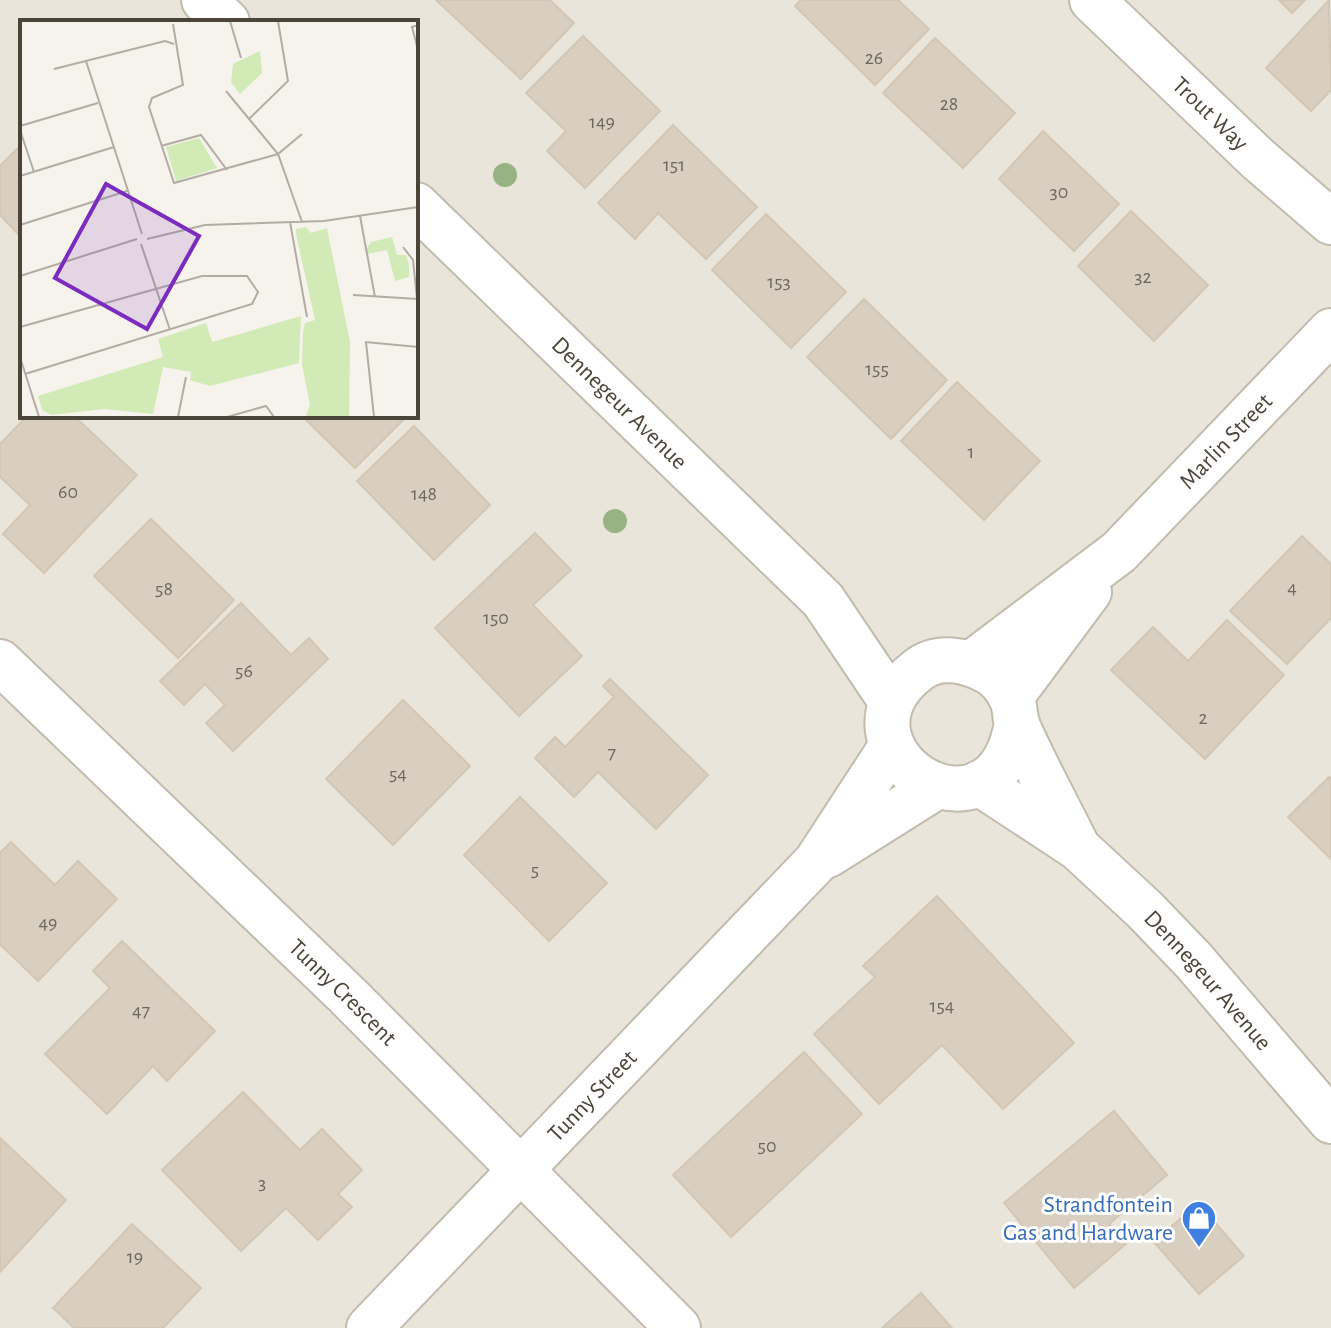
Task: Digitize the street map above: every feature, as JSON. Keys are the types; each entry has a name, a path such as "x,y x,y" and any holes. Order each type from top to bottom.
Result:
{"street":[{"path":"204,0 225,20"},
{"name":"Trout Way","path":"1092,0 1258,159 1331,222"},
{"name":"Dennegeur Avenue","path":"418,207 823,600 923,666"},
{"name":"Marlin Street","path":"972,663 1119,552 1331,331"},
{"name":"Marlin Street","path":"1014,710 1119,552"},
{"name":"Dennegeur Avenue","path":"823,600 891,701"},
{"path":"947,659 972,663 995,675 1014,710 1012,747 1000,769 979,783 958,789 936,787 909,773 891,747 887,724 891,701 903,681 923,666 947,659"},
{"name":"Tunny Crescent","path":"0,662 348,996 678,1328"},
{"name":"Dennegeur Avenue","path":"1014,710 1078,848"},
{"name":"Tunny Street","path":"369,1328 816,862 891,747"},
{"name":"Dennegeur Avenue","path":"979,783 1078,848 1194,961 1331,1121"},
{"name":"Tunny Street","path":"816,862 936,787"}],"shaded area":[{"path":"0,0 1331,0 1331,1328 0,1328"}],"building":[{"path":"436,0 550,0 574,23 521,79"},
{"path":"801,0 898,0 929,29 875,85 795,6"},
{"path":"1279,0 1305,0 1292,13"},
{"path":"1329,0 1331,90 1311,111 1266,68"},
{"path":"583,36 660,111 585,188 547,151 566,131 526,93"},
{"path":"935,38 1015,113 963,168 883,93"},
{"path":"673,125 757,207 706,259 658,213 635,239 598,203"},
{"path":"1043,131 1119,204 1074,251 999,179"},
{"path":"20,146 20,236 0,215 0,166"},
{"path":"1131,211 1208,285 1154,341 1078,266"},
{"path":"766,214 846,292 791,348 712,270"},
{"path":"864,299 947,380 891,439 807,357"},
{"path":"957,382 1040,461 984,520 901,441"},
{"path":"25,418 76,418 137,475 44,573 3,534 30,505 0,477 0,444"},
{"path":"304,418 401,418 403,420 355,468"},
{"path":"414,426 490,505 434,560 357,481"},
{"path":"151,519 234,600 178,658 94,576"},
{"path":"535,533 571,570 533,605 582,656 519,716 435,628"},
{"path":"1302,536 1331,564 1331,618 1287,664 1230,611"},
{"path":"241,603 291,655 309,638 328,659 233,751 206,723 225,705 205,684 184,705 160,681"},
{"path":"1227,620 1284,675 1205,759 1111,670 1153,627 1188,661"},
{"path":"610,679 708,775 656,829 598,772 574,797 535,758 555,737 565,747 614,697 603,686"},
{"path":"403,700 470,766 393,845 326,779"},
{"path":"1331,778 1331,859 1288,817"},
{"path":"520,797 607,883 549,941 464,855"},
{"path":"11,842 55,885 78,861 117,899 38,981 0,944 0,853"},
{"path":"937,896 1074,1043 1003,1109 942,1045 879,1104 814,1034 875,977 863,966"},
{"path":"122,941 215,1031 167,1081 153,1066 107,1114 45,1054 110,988 93,971"},
{"path":"804,1052 862,1114 731,1237 673,1175"},
{"path":"243,1092 300,1150 322,1129 362,1170 338,1194 352,1207 318,1240 286,1208 241,1251 162,1170"},
{"path":"1114,1111 1167,1175 1109,1224 1126,1244 1074,1288 1004,1203"},
{"path":"0,1138 66,1200 0,1272"},
{"name":"Strandfontein Gas and Hardware","path":"1198,1203 1244,1256 1199,1294 1154,1242"},
{"path":"132,1224 201,1288 163,1328 74,1328 53,1308"},
{"path":"921,1293 952,1328 882,1328"}],"place":[{"name":"Strandfontein Gas and Hardware","path":"1199,1249"}]}
